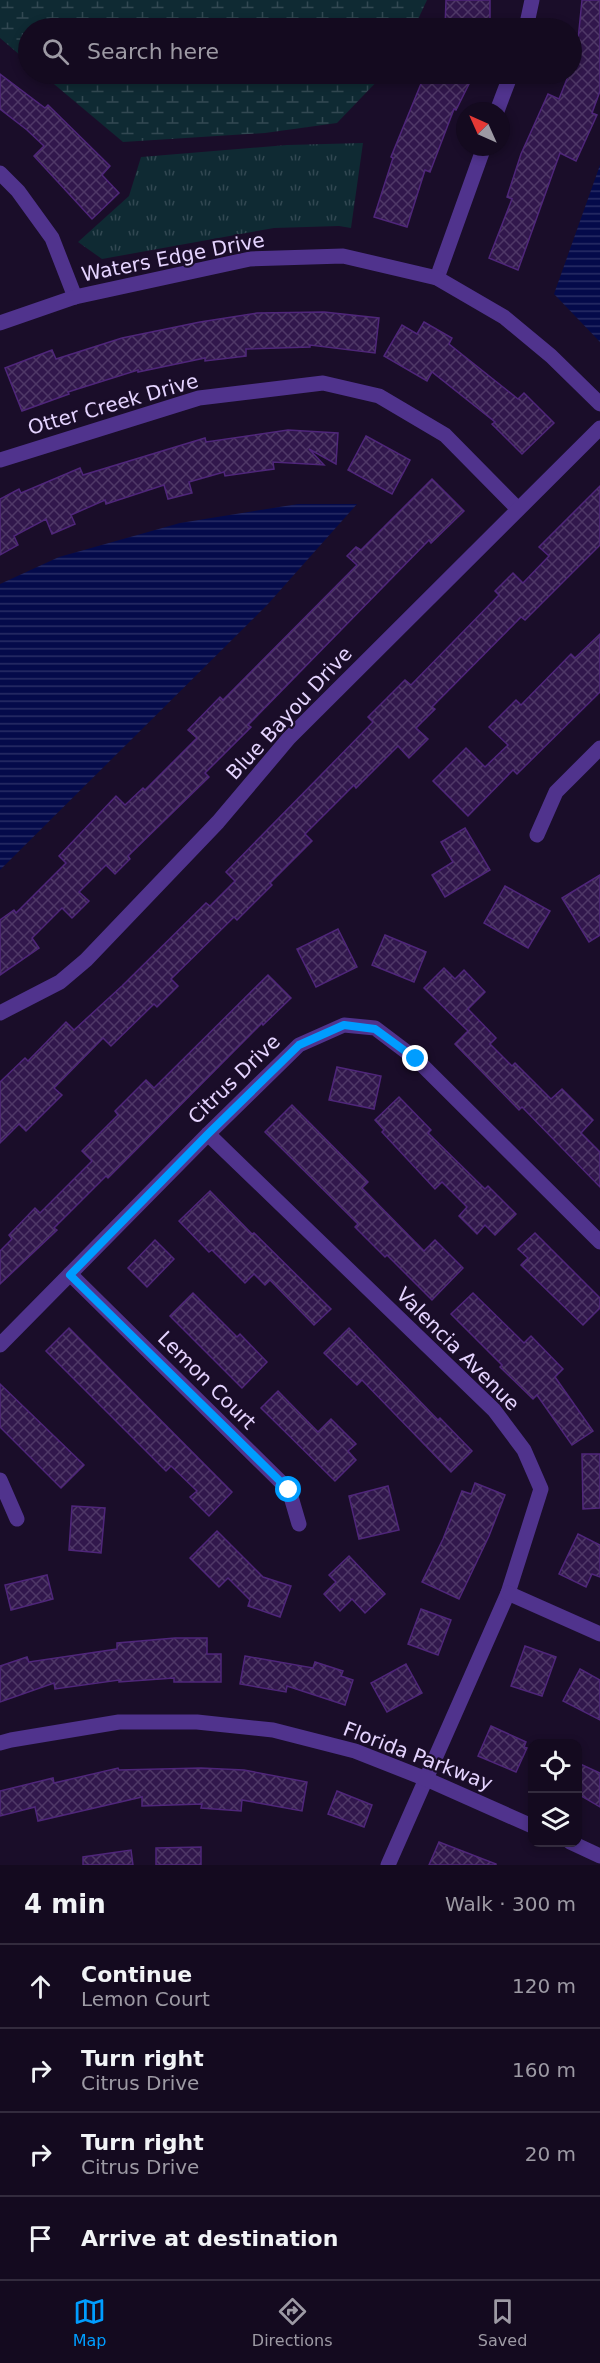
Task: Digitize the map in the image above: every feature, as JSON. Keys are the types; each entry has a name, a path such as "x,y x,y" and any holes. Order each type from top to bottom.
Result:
{"street":[{"path":"528,18 532,0"},
{"path":"500,102 507,84"},
{"path":"437,278 481,156"},
{"path":"0,173 18,191 52,238 75,297"},
{"name":"Waters Edge Drive","path":"0,323 75,297 250,259 343,256 437,278 504,317 551,356 600,404"},
{"name":"Otter Creek Drive","path":"0,460 199,398 323,383 379,396 445,435 518,509"},
{"name":"Blue Bayou Drive","path":"0,1013 60,982 86,960 218,822 289,738 600,428"},
{"path":"537,835 556,792 600,748"},
{"name":"Citrus Drive","path":"0,1346 208,1134 299,1045 344,1025 375,1029 416,1059 600,1242"},
{"name":"Valencia Avenue","path":"208,1134 494,1410 524,1450 541,1489 508,1593 388,1865"},
{"name":"Lemon Court","path":"70,1275 289,1490 299,1524"},
{"path":"0,1480 16,1519"},
{"path":"508,1593 600,1634"},
{"name":"Florida Parkway","path":"0,1743 119,1722 197,1722 273,1730 356,1750 528,1824"},
{"path":"581,1847 600,1856"}],"green space":[{"path":"0,0 427,0 419,18 18,18 18,53 0,38"},
{"path":"54,84 374,84 337,123 265,133 123,142"},
{"path":"363,143 351,228 339,226 274,228 102,259 78,242 129,196 141,157 287,145"}],"shaded area":[{"path":"600,165 600,342 554,294"},
{"path":"298,504 357,504 268,604 0,870 0,584 59,557 180,523"}],"building":[{"path":"446,0 490,0 490,18 445,18"},
{"path":"582,0 600,0 600,91 592,113 597,115 576,161 560,153 518,270 489,258 512,199 507,197 521,154 548,94 559,99 565,84 582,84"},
{"path":"0,74 45,108 48,105 110,166 102,175 119,193 92,219 34,156 44,146 0,109"},
{"path":"421,84 469,84 460,102 456,102 456,110 454,109 430,172 425,170 407,227 374,217 393,158 391,157"},
{"path":"324,312 379,318 375,353 310,345 310,347 246,349 246,356 205,361 205,358 138,372 138,370 68,392 69,394 22,411 5,368 52,350 56,359 122,338 200,322 257,313"},
{"path":"424,322 452,338 449,344 518,399 524,393 554,423 522,454 492,424 495,422 432,372 427,381 384,356 402,325 417,334"},
{"path":"288,430 338,433 336,464 309,449 324,465 273,462 274,469 225,476 224,472 189,482 192,493 168,499 164,485 106,504 105,500 71,515 75,524 52,534 46,519 14,536 18,545 0,555 0,499 19,489 21,493 80,468 83,475 205,438 206,442"},
{"path":"366,436 410,460 392,494 348,470"},
{"path":"432,479 464,511 431,543 429,540 248,725 251,727 205,773 209,777 128,856 130,859 115,874 106,865 79,892 89,901 72,918 62,908 32,938 39,948 0,975 0,920 14,910 16,913 66,863 59,856 116,796 125,805 143,788 145,790 197,738 188,730 220,697 223,700 357,565 347,556 356,547 361,550"},
{"path":"600,486 600,545 525,620 521,617 432,707 435,709 416,728 428,739 409,758 398,746 356,788 354,785 305,834 312,841 270,883 272,885 237,920 234,917 171,979 178,986 157,1007 154,1004 111,1046 103,1038 54,1088 62,1095 26,1131 19,1124 0,1143 0,1082 25,1058 28,1061 66,1022 74,1030 206,903 210,906 235,881 226,872 373,722 368,717 405,680 411,685 499,595 495,591 513,573 523,583 549,556 539,547"},
{"path":"600,634 600,692 517,774 513,770 468,816 433,781 466,748 485,767 508,745 489,727 516,700 521,705 571,654 575,658"},
{"path":"465,828 490,870 445,897 432,875 453,862 441,842"},
{"path":"600,875 600,935 589,942 562,898"},
{"path":"505,886 550,911 528,948 484,923"},
{"path":"338,929 357,967 316,987 297,949"},
{"path":"385,935 426,952 414,982 372,965"},
{"path":"444,968 455,979 464,970 485,992 468,1009 496,1038 490,1044 512,1066 515,1063 551,1099 562,1089 593,1120 581,1133 600,1152 600,1187 522,1107 519,1110 455,1044 468,1031 424,988"},
{"path":"268,975 291,998 263,1025 262,1023 108,1178 106,1176 54,1228 57,1230 0,1284 0,1251 12,1239 9,1235 35,1208 40,1213 92,1161 82,1151 118,1115 115,1111 146,1080 154,1088"},
{"path":"337,1067 381,1076 374,1109 329,1100"},
{"path":"399,1097 431,1130 428,1133 485,1189 488,1186 516,1214 495,1235 485,1225 477,1234 459,1216 467,1207 442,1182 435,1189 382,1132 384,1130 375,1120"},
{"path":"292,1105 368,1182 362,1188 424,1251 435,1240 463,1268 432,1300 355,1227 358,1224 265,1132"},
{"path":"210,1191 331,1309 314,1325 270,1280 265,1285 254,1274 245,1283 212,1250 209,1252 179,1221"},
{"path":"535,1233 600,1298 600,1308 583,1325 521,1265 528,1258 518,1249"},
{"path":"155,1240 174,1259 147,1287 128,1268"},
{"path":"193,1293 237,1337 240,1334 267,1362 242,1388 170,1316"},
{"path":"473,1293 524,1343 531,1336 563,1369 555,1377 593,1431 572,1445 537,1395 533,1399 451,1314"},
{"path":"69,1328 232,1492 209,1516 190,1497 197,1491 171,1466 166,1471 46,1351"},
{"path":"349,1328 438,1420 440,1418 472,1451 451,1472 362,1380 357,1385 324,1353"},
{"path":"0,1384 84,1465 61,1488 0,1427"},
{"path":"278,1391 318,1432 331,1419 356,1444 348,1451 356,1460 335,1481 261,1408"},
{"path":"582,1454 600,1454 600,1508 583,1509"},
{"path":"475,1483 505,1495 489,1536 459,1599 422,1582 443,1539 462,1491 471,1494"},
{"path":"388,1486 399,1530 359,1539 349,1496"},
{"path":"72,1506 105,1508 101,1553 69,1550"},
{"path":"217,1531 263,1577 291,1586 280,1617 248,1606 250,1600 228,1578 219,1587 190,1558"},
{"path":"578,1534 600,1545 600,1577 592,1574 586,1587 559,1574"},
{"path":"349,1556 385,1594 365,1613 352,1599 340,1611 324,1594 336,1582 329,1575"},
{"path":"47,1575 53,1599 11,1610 5,1585"},
{"path":"421,1609 451,1620 438,1655 408,1644"},
{"path":"207,1638 207,1654 221,1654 221,1682 174,1682 174,1678 119,1682 119,1680 55,1689 54,1683 0,1702 0,1666 27,1657 29,1662 117,1649 117,1643"},
{"path":"525,1646 556,1657 542,1696 511,1686"},
{"path":"245,1656 313,1668 315,1662 343,1671 341,1676 353,1680 345,1705 287,1686 286,1692 240,1684"},
{"path":"406,1664 422,1693 387,1712 371,1683"},
{"path":"580,1669 600,1680 600,1720 563,1701"},
{"path":"491,1726 526,1742 524,1747 527,1748 516,1772 478,1756"},
{"path":"582,1765 600,1773 600,1807 582,1796"},
{"path":"118,1768 119,1770 201,1768 244,1770 307,1782 302,1811 242,1800 241,1811 201,1808 202,1804 142,1806 142,1797 38,1821 35,1807 0,1816 0,1791 53,1778 54,1783"},
{"path":"337,1791 372,1805 364,1827 328,1814"},
{"path":"439,1842 496,1864 496,1865 429,1865"},
{"path":"201,1847 201,1865 156,1865 156,1848"},
{"path":"131,1850 133,1865 83,1865 83,1857"}],"route":[{"path":"289,1490 70,1275 299,1045 344,1025 375,1029 416,1059"}]}
